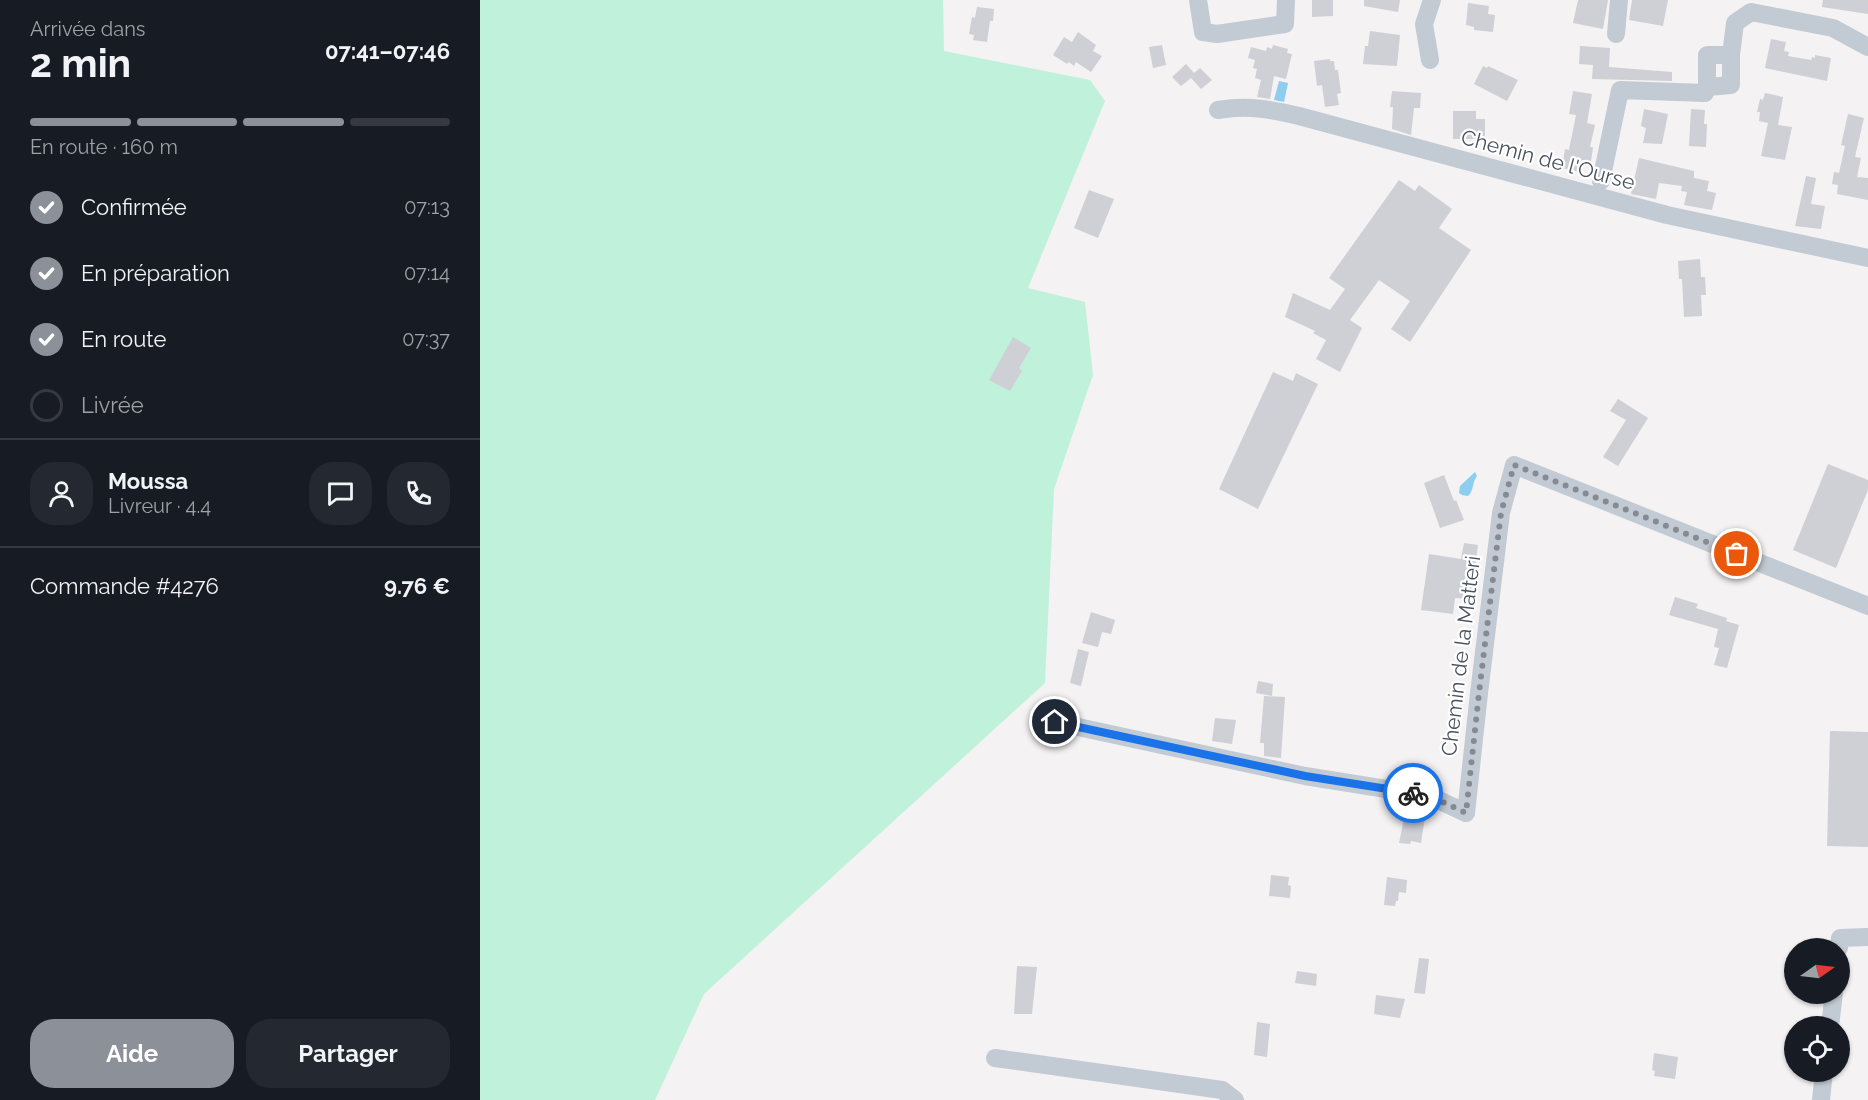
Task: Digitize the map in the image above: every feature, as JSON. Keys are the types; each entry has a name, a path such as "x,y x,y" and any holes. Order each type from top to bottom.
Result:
{"street":[{"path":"1198,0 1203,32 1217,34 1284,24 1286,0"},
{"path":"1430,60 1424,24 1432,0"},
{"path":"1616,34 1619,0"},
{"path":"1601,180 1620,90 1705,93 1707,87 1731,84 1731,55 1735,23 1751,12 1833,28 1868,47"},
{"name":"Chemin de l'Ourse","path":"1218,110 1257,107 1299,116 1667,215 1868,258"},
{"name":"Chemin de la Matteri","path":"1055,722 1305,776 1430,796 1466,813 1501,513 1514,465 1868,606"},
{"path":"1840,938 1868,937"},
{"path":"995,1058 1222,1090 1235,1100"},
{"path":"1821,1100 1823,1082"}],"green space":[{"path":"480,0 943,0 944,51 1090,80 1105,101 1028,288 1085,302 1093,375 1054,489 1045,683 704,994 655,1100 480,1100"}],"water":[{"path":"1279,81 1288,83 1284,102 1274,100"},
{"path":"1475,472 1477,476 1471,492 1468,496 1462,495 1459,493 1460,486"}],"building":[{"path":"1312,0 1333,0 1333,16 1312,17"},
{"path":"1364,0 1400,0 1398,12 1364,6"},
{"path":"1578,0 1608,0 1603,29 1573,23"},
{"path":"1632,0 1668,0 1663,26 1629,20"},
{"path":"1823,0 1868,0 1868,14 1822,7"},
{"path":"1468,3 1489,6 1488,14 1495,15 1493,32 1474,30 1474,27 1466,25"},
{"path":"977,7 994,9 987,42 973,40 974,35 969,34 972,17 975,18"},
{"path":"1370,31 1400,35 1397,66 1363,64"},
{"path":"1078,32 1096,45 1093,51 1102,56 1091,72 1076,62 1074,66 1069,62 1067,64 1053,55 1064,37 1072,42"},
{"path":"1771,39 1786,42 1784,51 1789,52 1788,56 1811,60 1812,57 1815,58 1815,55 1831,58 1827,81 1765,68"},
{"path":"1162,45 1166,65 1153,68 1149,47"},
{"path":"1273,45 1288,49 1287,53 1292,54 1286,79 1274,76 1270,99 1257,97 1261,80 1255,78 1257,69 1253,68 1255,60 1248,58 1251,47 1266,51 1267,47 1272,49"},
{"path":"1580,46 1610,48 1609,67 1672,72 1672,81 1592,79 1593,65 1579,64"},
{"path":"1330,59 1334,61 1335,70 1338,70 1341,93 1337,94 1339,105 1325,107 1322,85 1317,86 1314,61"},
{"path":"1186,64 1194,73 1200,68 1212,80 1201,89 1191,78 1181,86 1172,77"},
{"path":"1483,66 1487,68 1488,66 1518,80 1507,101 1474,84"},
{"path":"1392,91 1421,93 1420,108 1414,108 1411,135 1392,129 1393,107 1390,107"},
{"path":"1573,91 1592,94 1587,123 1595,125 1590,147 1593,147 1591,162 1582,160 1580,172 1562,168 1565,149 1569,150 1576,115 1569,114"},
{"path":"1765,93 1783,97 1778,125 1792,127 1785,160 1761,156 1768,123 1759,121 1760,112 1757,112 1760,99 1763,100"},
{"path":"1644,109 1668,114 1662,144 1643,143 1646,128 1641,126"},
{"path":"1691,109 1705,110 1706,147 1689,146"},
{"path":"1453,111 1476,111 1476,119 1485,119 1485,139 1453,139"},
{"path":"1848,114 1864,118 1855,157 1861,158 1857,177 1868,178 1868,200 1837,194 1838,185 1832,184 1834,172 1839,173 1845,146 1841,145"},
{"path":"1639,158 1694,171 1694,178 1709,181 1707,191 1716,193 1712,210 1684,205 1687,192 1681,191 1682,186 1659,183 1656,199 1631,194"},
{"path":"1806,176 1816,178 1811,204 1825,206 1821,229 1795,226"},
{"path":"1399,180 1415,191 1419,185 1452,209 1439,228 1471,250 1410,342 1391,329 1410,301 1379,280 1350,320 1362,328 1340,372 1316,359 1326,340 1313,333 1315,331 1285,317 1293,293 1330,310 1345,289 1329,278"},
{"path":"1089,190 1114,199 1098,238 1074,228"},
{"path":"1700,259 1701,277 1705,277 1706,295 1701,295 1702,316 1684,317 1682,279 1679,279 1678,261"},
{"path":"1013,337 1031,348 1019,368 1022,371 1010,391 989,380"},
{"path":"1273,372 1293,381 1296,373 1318,384 1258,509 1219,489"},
{"path":"1618,399 1648,418 1618,466 1603,457 1626,420 1610,411"},
{"path":"1828,464 1868,480 1868,490 1836,568 1793,550"},
{"path":"1444,475 1464,520 1440,528 1424,483"},
{"path":"1464,543 1478,545 1471,599 1455,598 1453,614 1421,610 1429,554 1461,559"},
{"path":"1675,597 1698,604 1696,608 1727,618 1726,621 1739,625 1727,668 1714,665 1719,648 1714,647 1718,629 1669,615"},
{"path":"1091,612 1115,620 1111,634 1102,632 1098,647 1082,643"},
{"path":"1078,649 1089,652 1081,686 1070,683"},
{"path":"1258,681 1273,684 1272,696 1256,693"},
{"path":"1264,696 1285,697 1281,758 1264,756 1264,743 1260,743"},
{"path":"1215,718 1236,720 1232,744 1212,741"},
{"path":"1830,731 1868,732 1868,847 1827,846"},
{"path":"1406,808 1426,811 1421,843 1411,841 1410,844 1399,843"},
{"path":"1271,875 1289,877 1290,898 1269,896"},
{"path":"1387,877 1407,880 1406,893 1399,892 1395,906 1384,905"},
{"path":"1419,958 1429,959 1425,994 1414,993"},
{"path":"1017,966 1037,967 1032,1014 1014,1014"},
{"path":"1297,971 1317,974 1316,986 1295,983"},
{"path":"1376,995 1405,999 1400,1018 1374,1014"},
{"path":"1257,1022 1270,1024 1267,1057 1254,1055"},
{"path":"1654,1053 1678,1057 1675,1079 1654,1076 1655,1071 1652,1070"}],"way so far":[{"path":"1413,793 1430,796 1466,813 1501,513 1514,465 1737,554"}],"route":[{"path":"1055,722 1305,776 1413,793"}]}
